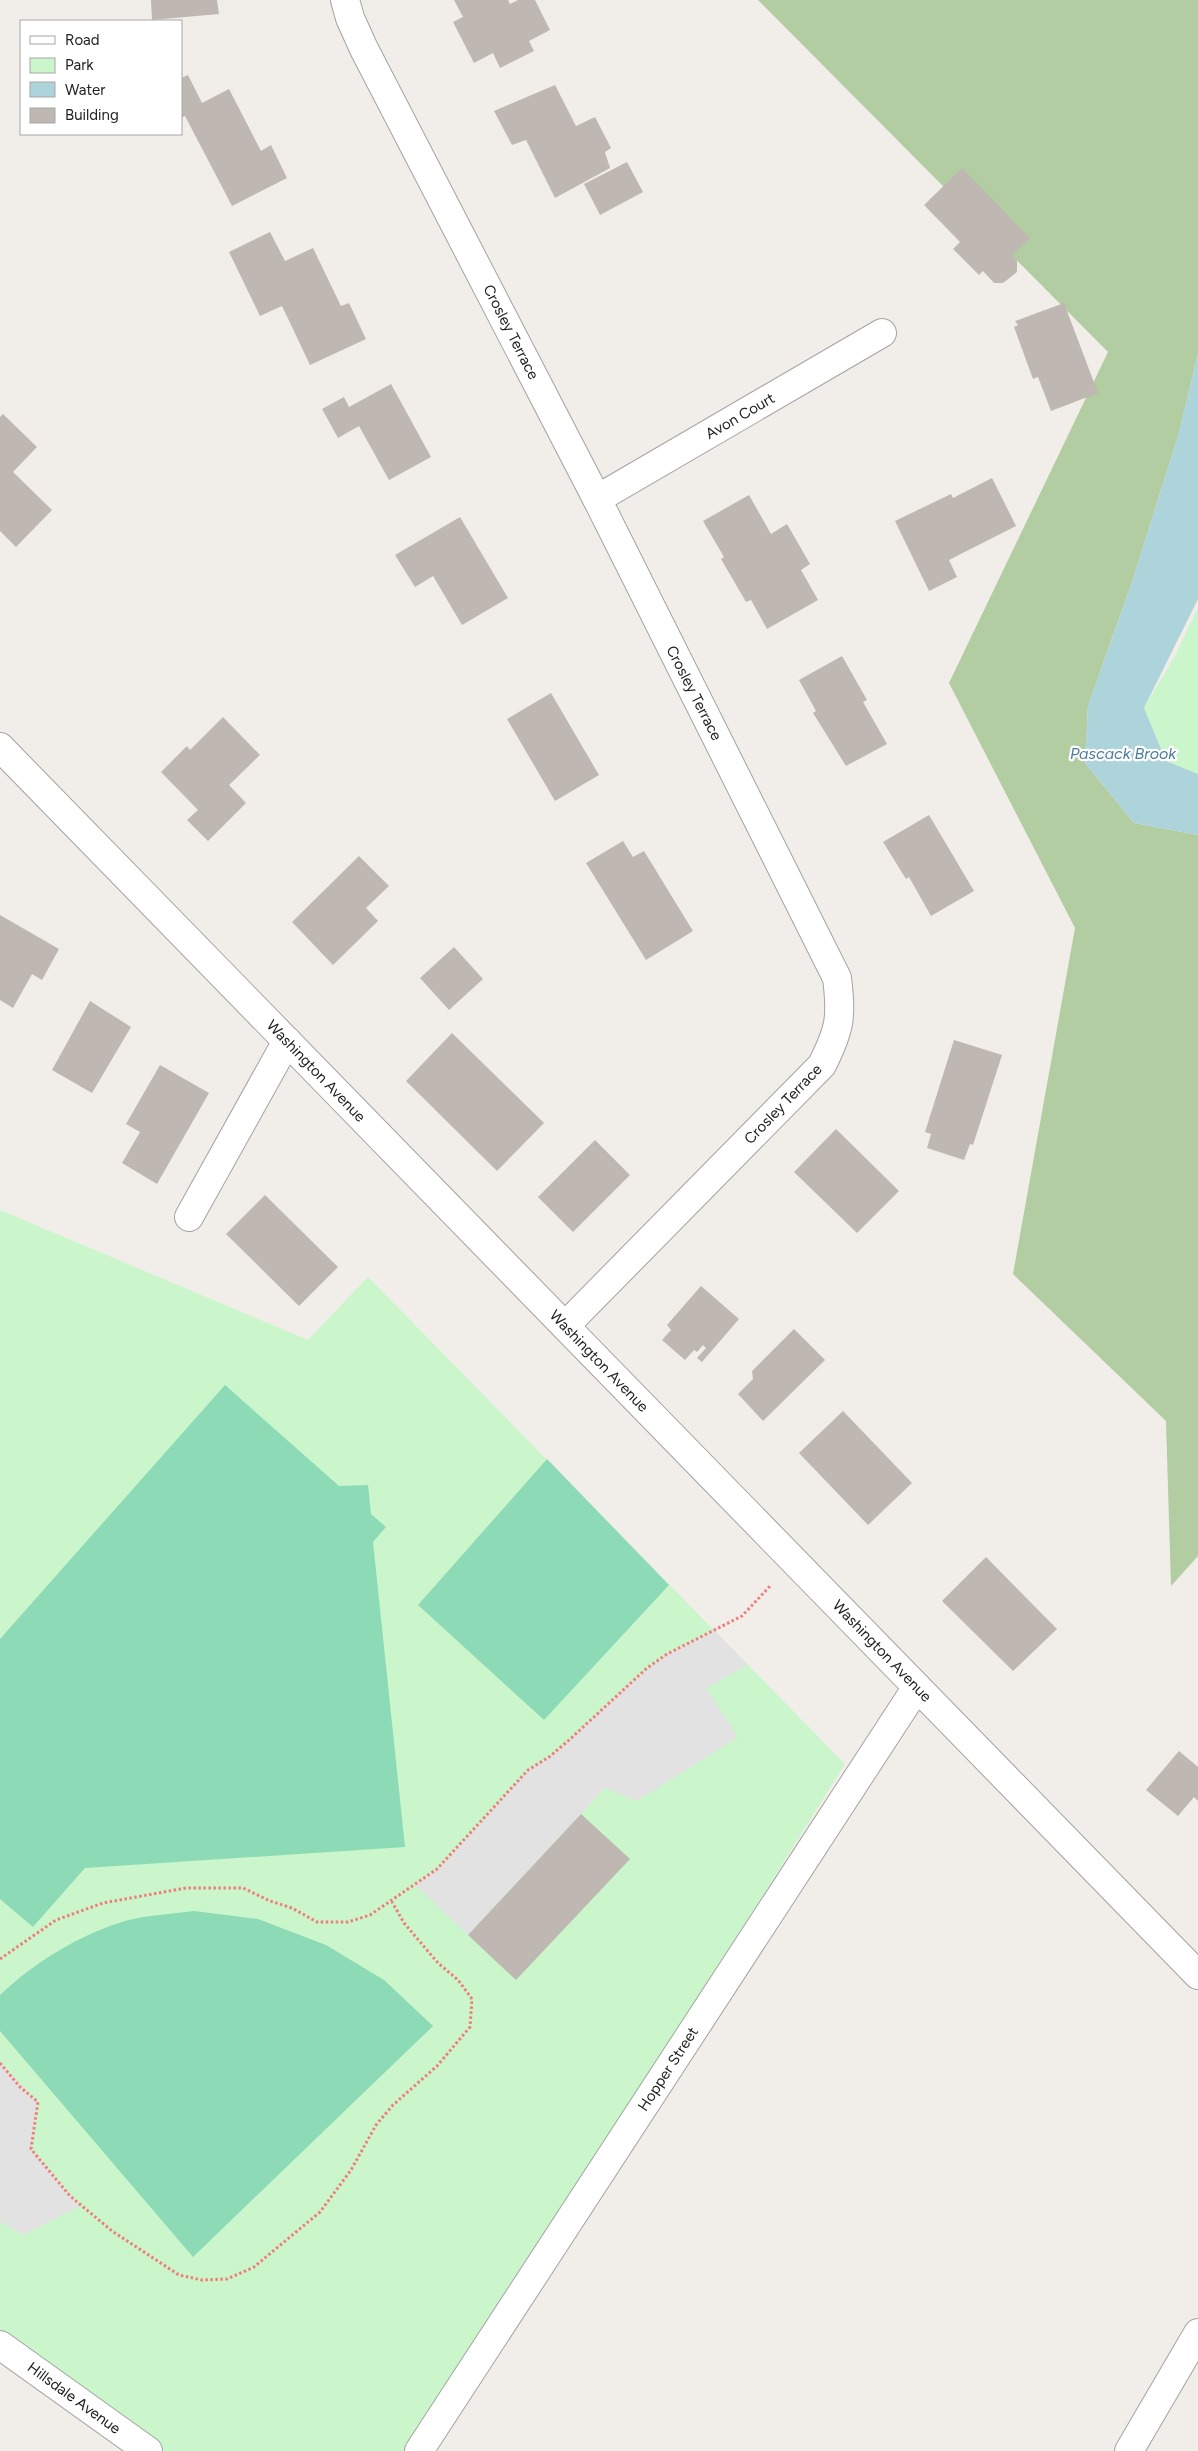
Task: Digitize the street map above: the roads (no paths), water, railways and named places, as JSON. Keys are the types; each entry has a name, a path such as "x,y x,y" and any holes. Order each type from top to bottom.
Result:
{"street":[{"name":"Crosley Terrace","path":"346,0 350,18 364,49 597,499 836,978 841,1008 837,1036 822,1065 565,1326"},
{"name":"Avon Court","path":"597,499 882,333"},
{"name":"Washington Avenue","path":"0,747 1198,1975"},
{"path":"189,1217 287,1041"},
{"name":"Hopper Street","path":"419,2451 917,1687"},
{"path":"1129,2451 1198,2333"},
{"name":"Hillsdale Avenue","path":"0,2344 148,2451"}],"water":[{"name":"Pascack Brook","path":"1198,353 1198,599 1144,708 1166,761 1198,774 1198,835 1134,823 1085,763 1088,706 1132,582 1179,433"}]}
